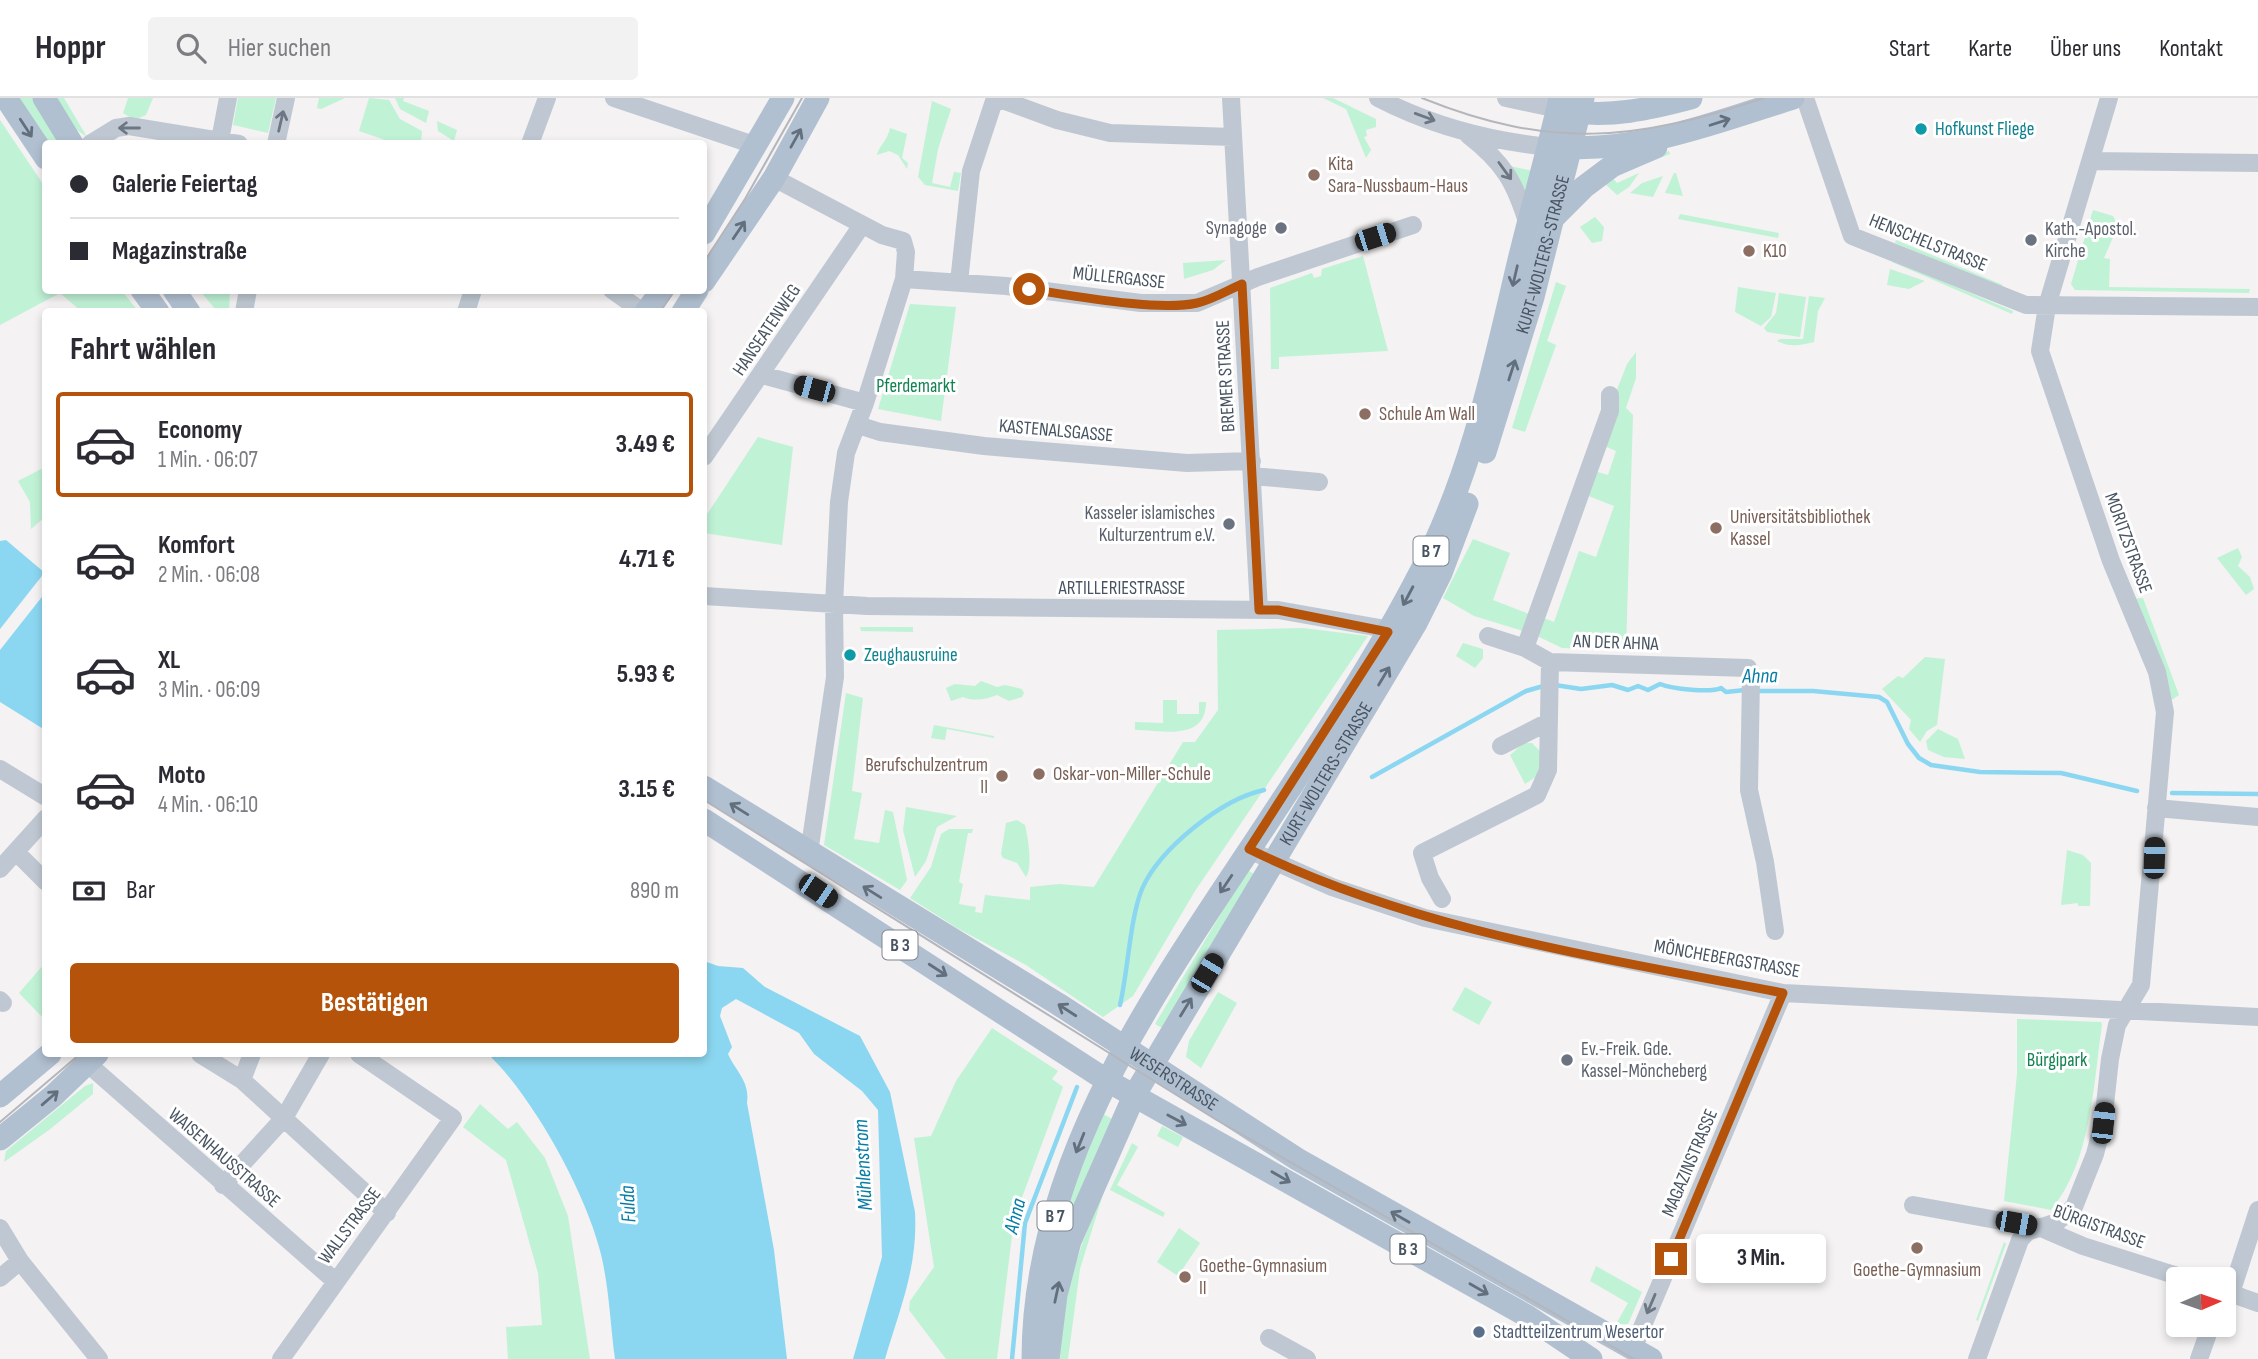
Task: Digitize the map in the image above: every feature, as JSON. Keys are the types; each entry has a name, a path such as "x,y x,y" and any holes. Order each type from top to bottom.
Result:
{"main road":[{"path":"6,98 42,152"},
{"path":"44,98 70,140"},
{"path":"707,228 783,98"},
{"path":"707,277 774,178 818,98"},
{"path":"1627,98 1660,107"},
{"path":"1570,105 1600,114 1660,107 1690,98"},
{"path":"1553,218 1584,187 1612,166 1684,133 1793,98"},
{"name":"KURT-WOLTERS-STRASSE","path":"1106,1080 1178,956 1441,573 1477,477 1518,352 1553,218 1560,147 1570,105"},
{"path":"1560,147 1604,147 1684,133"},
{"name":"KURT-WOLTERS-STRASSE","path":"1134,1096 1273,861 1396,637 1465,466 1489,383 1528,225 1560,147"},
{"path":"647,308 659,294"},
{"name":"WESERSTRASSE","path":"707,789 1007,973 1297,1159 1642,1354"},
{"name":"WESERSTRASSE","path":"707,822 1106,1080 1527,1316 1591,1359"},
{"path":"0,1096 46,1057"},
{"path":"0,1139 92,1059"},
{"name":"B 7","path":"1033,1359 1038,1297 1050,1231 1067,1175 1106,1080"},
{"name":"B 7","path":"1048,1359 1056,1295 1070,1241 1134,1096"}],"street":[{"path":"96,140 116,128 128,127 220,140 228,98"},
{"path":"277,140 286,98"},
{"path":"531,140 547,98"},
{"path":"614,98 757,146"},
{"path":"959,282 971,171 996,98 1057,120 1110,133 1233,137"},
{"name":"BREMER STRASSE","path":"1231,98 1259,610"},
{"path":"1378,98 1463,130 1510,143 1560,147"},
{"path":"1506,98 1570,105"},
{"name":"HENSCHELSTRASSE","path":"1805,98 1852,236 2026,306 2258,307"},
{"name":"MORITZSTRASSE","path":"1977,1359 2020,1240 2027,1232 2066,1216 2084,1188 2103,1123 2117,1024 2141,985 2165,712 2162,688 2111,561 2043,362 2040,334 2109,98"},
{"path":"1463,130 1501,164 1512,179 1528,225"},
{"path":"2091,161 2258,163"},
{"path":"774,178 862,225 903,241 906,252 904,279 858,425 846,453 839,502 834,605 835,677 809,853"},
{"name":"HANSEATENWEG","path":"707,453 862,225"},
{"name":"MÜLLERGASSE","path":"904,279 959,282 1167,304 1197,303 1242,284 1413,225"},
{"path":"618,294 638,308"},
{"path":"762,375 865,403"},
{"path":"1525,648 1610,411 1610,396"},
{"name":"KASTENALSGASSE","path":"858,425 880,432 984,446 1252,468 1320,482"},
{"name":"ARTILLERIESTRASSE","path":"707,596 834,605 1278,610 1396,637"},
{"name":"AN DER AHNA","path":"1488,636 1525,648 1549,678 1750,684 1749,790 1765,862 1775,931"},
{"path":"1442,899 1430,878 1422,853 1537,795 1548,770 1549,678"},
{"path":"1501,746 1548,722"},
{"path":"0,769 42,795"},
{"path":"2155,808 2258,817"},
{"path":"0,869 42,823"},
{"name":"MÖNCHEBERGSTRASSE","path":"1249,849 1332,887 1425,918 1783,993 2258,1017"},
{"path":"17,853 42,878"},
{"name":"MAGAZINSTRASSE","path":"1642,1354 1783,993"},
{"path":"205,1057 242,1080 387,1213"},
{"path":"242,1080 251,1057"},
{"path":"223,1185 284,1118 319,1057"},
{"name":"WALLSTRASSE","path":"281,1359 453,1118 363,1057"},
{"name":"WAISENHAUSSTRASSE","path":"92,1059 223,1185 335,1281"},
{"name":"BÜRGISTRASSE","path":"1913,1205 2041,1228 2083,1246 2166,1272"},
{"path":"2236,1268 2258,1210"},
{"path":"0,1228 20,1261 99,1359"},
{"path":"0,1278 20,1261"},
{"path":"2236,1295 2258,1303"},
{"path":"2199,1359 2207,1337"},
{"path":"1269,1338 1307,1359"}],"green space":[{"path":"18,98 33,98 59,140 45,140"},
{"path":"56,98 64,98 87,137 74,128"},
{"path":"128,98 153,98 146,115 134,120 123,113"},
{"path":"238,98 276,98 268,133 233,125"},
{"path":"319,98 345,98 321,109 317,108"},
{"path":"369,98 389,100 400,119 422,131 421,140 385,140 359,131"},
{"path":"395,98 404,98 403,101 429,111 426,123 400,109"},
{"path":"1323,98 1333,98 1376,119 1376,127 1366,130 1367,136 1364,137 1371,150 1366,158 1346,109"},
{"path":"932,101 951,109 938,149 932,183 950,187 954,172 961,173 958,191 925,185 918,177"},
{"path":"0,120 42,183 42,294 58,294 0,325"},
{"path":"437,121 457,130 454,140 438,131"},
{"path":"890,128 907,134 902,158 908,163 907,169 898,155 889,151 877,155"},
{"path":"1669,151 1670,154 1612,177 1617,183 1639,173 1629,187 1617,195 1601,180"},
{"path":"1510,166 1533,171 1526,205"},
{"path":"1676,173 1683,196 1665,193"},
{"path":"1663,176 1653,197 1630,193 1642,183"},
{"path":"2093,210 2113,216 2118,226 2104,258 2110,259 2109,287 2250,289 2249,293 2075,290 2071,284"},
{"path":"1680,214 1779,233 1778,238 1678,219"},
{"path":"1595,217 1604,227 1602,241 1592,243 1580,227"},
{"path":"1896,240 2003,285 2001,287 1895,243"},
{"path":"1363,256 1388,351 1279,357 1279,369 1271,369 1270,288 1312,273 1314,278 1321,276 1322,269"},
{"path":"1226,260 1213,270 1184,279 1183,263"},
{"path":"1893,260 2013,311 2012,314 1892,262"},
{"path":"1890,269 1925,281 1909,289 1887,285"},
{"path":"1556,282 1566,286 1547,341 1556,345 1525,432 1512,428"},
{"path":"1738,287 1776,293 1771,317 1761,326 1735,312"},
{"path":"1779,293 1806,297 1800,337 1767,332 1764,328 1776,313"},
{"path":"61,294 124,294 136,308 78,308"},
{"path":"203,294 230,294 229,308 214,308"},
{"path":"1809,296 1825,298 1818,311 1814,342 1791,345 1777,341 1803,339"},
{"name":"Pferdemarkt","path":"910,304 956,307 941,421 878,409"},
{"path":"1636,352 1636,378 1626,408 1633,415 1626,650 1562,648 1535,635 1541,617 1554,622 1579,551 1596,557 1614,506 1586,495 1594,471 1608,475 1616,451 1602,445 1619,395 1616,392 1627,364"},
{"path":"758,437 793,447 782,545 707,533 707,514"},
{"path":"42,469 42,520 31,529 30,502 18,481"},
{"path":"1473,539 1510,553 1493,600 1529,614 1523,631 1474,616 1443,598"},
{"path":"2238,548 2242,557 2238,566 2250,577 2254,589 2246,595 2217,558"},
{"path":"2143,598 2179,695 2170,701 2131,599"},
{"path":"860,627 913,627 913,632 861,631"},
{"path":"1303,628 1368,636 1195,891 1133,996 1103,1017 1026,965 957,928 910,898 931,867 941,834 949,829 973,829 972,833 968,833 959,882 963,884 959,904 976,907 975,912 982,913 985,895 1030,900 1030,887 1059,884 1094,887 1183,742 1195,742 1218,710 1217,630"},
{"path":"1463,643 1483,649 1483,658 1475,668 1456,656"},
{"path":"1925,657 1945,659 1937,725 1927,731 1920,742 1909,729 1911,720 1882,689 1898,676 1903,678"},
{"path":"981,681 997,687 1005,685 1022,689 1024,693 1022,697 1009,701 997,695 980,699 963,697 951,701 946,688 955,684 975,686"},
{"path":"846,693 863,698 852,791 862,793 854,839 879,843 885,810 893,812 907,880 900,890 824,845"},
{"path":"1163,700 1177,700 1177,714 1199,714 1199,702 1206,702 1204,715 1199,723 1180,731 1135,730 1135,722 1163,723"},
{"path":"934,725 994,738 947,729 945,740 931,738"},
{"path":"1938,729 1958,739 1965,759 1944,757 1928,750 1926,741"},
{"path":"1524,743 1532,743 1541,752 1540,774 1525,784 1510,755"},
{"path":"906,807 957,816 937,827 926,861 915,877 903,830"},
{"path":"1017,820 1025,825 1027,837 1030,860 1026,877 1017,863 1003,858 1001,854 1006,823"},
{"path":"2067,850 2083,855 2091,863 2090,906 2078,906 2078,903 2061,905"},
{"path":"1247,870 1255,874 1164,1029 1155,1024"},
{"path":"42,966 42,1017 19,993"},
{"path":"1465,987 1492,1002 1479,1025 1452,1010"},
{"path":"1218,992 1237,1003 1201,1068 1186,1057 1189,1041"},
{"name":"Bürgipark","path":"2017,1019 2101,1022 2102,1025 2093,1097 2083,1145 2065,1190 2051,1210 2004,1201 2017,1074"},
{"path":"992,1028 1058,1071 1052,1079 1063,1087 1014,1219 997,1359 946,1359 909,1310 910,1301 934,1267 914,1138 931,1136 956,1081"},
{"path":"93,1083 93,1094 4,1162 6,1151 85,1086"},
{"path":"480,1104 508,1129 517,1122 545,1158 568,1216 590,1359 508,1359 506,1327 542,1325 538,1273 506,1160 463,1127"},
{"path":"1100,1112 1112,1119 1056,1256 1052,1249"},
{"path":"1162,1126 1183,1137 1178,1147 1157,1136"},
{"path":"1132,1143 1138,1147 1117,1185 1165,1213 1163,1217 1110,1190"},
{"path":"1104,1191 1080,1269 1068,1359 1058,1359 1073,1273"},
{"path":"1179,1228 1200,1243 1178,1276 1157,1262"},
{"path":"2004,1242 2006,1244 1978,1321 1976,1320"},
{"path":"1596,1266 1642,1292 1628,1324 1616,1324 1628,1303 1590,1281"}],"water":[{"path":"6,540 42,570 42,728 0,702 0,541"},
{"name":"Fulda","path":"707,962 743,968 765,987 860,1036 890,1092 915,1212 911,1269 885,1359 853,1359 882,1257 878,1110 862,1091 814,1054 799,1033 736,999 722,1008 720,1016 732,1047 728,1054 746,1089 774,1250 787,1359 615,1359 607,1288 591,1223 554,1144 505,1072 491,1057 707,1057"}],"pier":[{"path":"42,576 42,597 0,650 0,629"}],"waterway":[{"name":"Ahna","path":"1555,685 1581,689 1612,685 1628,690 1638,686 1648,690 1660,684 1691,690 1745,690"},
{"name":"Ahna","path":"1372,777 1526,691 1547,685"},
{"name":"Ahna","path":"1754,691 1813,691 1879,697 1887,702 1908,744 1919,758 1931,765 1980,772 2061,773 2137,791"},
{"name":"Ahna","path":"1120,1005 1138,901 1151,873 1177,842 1212,814 1247,795 1264,790"},
{"name":"Ahna","path":"2172,793 2258,794"},
{"name":"Ahna","path":"1012,1359 1025,1223 1077,1087"}],"tram line":[{"path":"707,257 745,199 802,98"},
{"path":"1422,98 1468,115 1512,126 1593,134 1633,131 1674,123 1764,98"},
{"path":"663,308 672,294"},
{"path":"707,802 1215,1119 1634,1359"},
{"path":"0,1122 76,1057"}],"place":[{"name":"Hofkunst Fliege","path":"1921,129"},
{"name":"Kita Sara-Nussbaum-Haus","path":"1314,175"},
{"name":"Synagoge","path":"1281,228"},
{"name":"Kath.-Apostol. Kirche","path":"2031,240"},
{"name":"K10","path":"1749,251"},
{"name":"Schule Am Wall","path":"1365,414"},
{"name":"Kasseler islamisches Kulturzentrum e.V.","path":"1229,524"},
{"name":"Universitätsbibliothek Kassel","path":"1716,528"},
{"name":"Zeughausruine","path":"850,655"},
{"name":"Oskar-von-Miller-Schule","path":"1039,774"},
{"name":"Berufschulzentrum II","path":"1002,776"},
{"name":"Ev.-Freik. Gde. Kassel-Möncheberg","path":"1567,1060"},
{"name":"Goethe-Gymnasium","path":"1917,1248"},
{"name":"Goethe-Gymnasium II","path":"1185,1277"},
{"name":"Stadtteilzentrum Wesertor","path":"1479,1332"}],"route":[{"path":"1029,289 1141,303 1185,304 1197,303 1242,284 1259,610 1278,610 1380,628 1388,632 1328,730 1249,849 1332,887 1425,918 1783,993 1671,1259"}],"water label":[{"name":"Mühlenstrom","path":"863,1165"}]}
